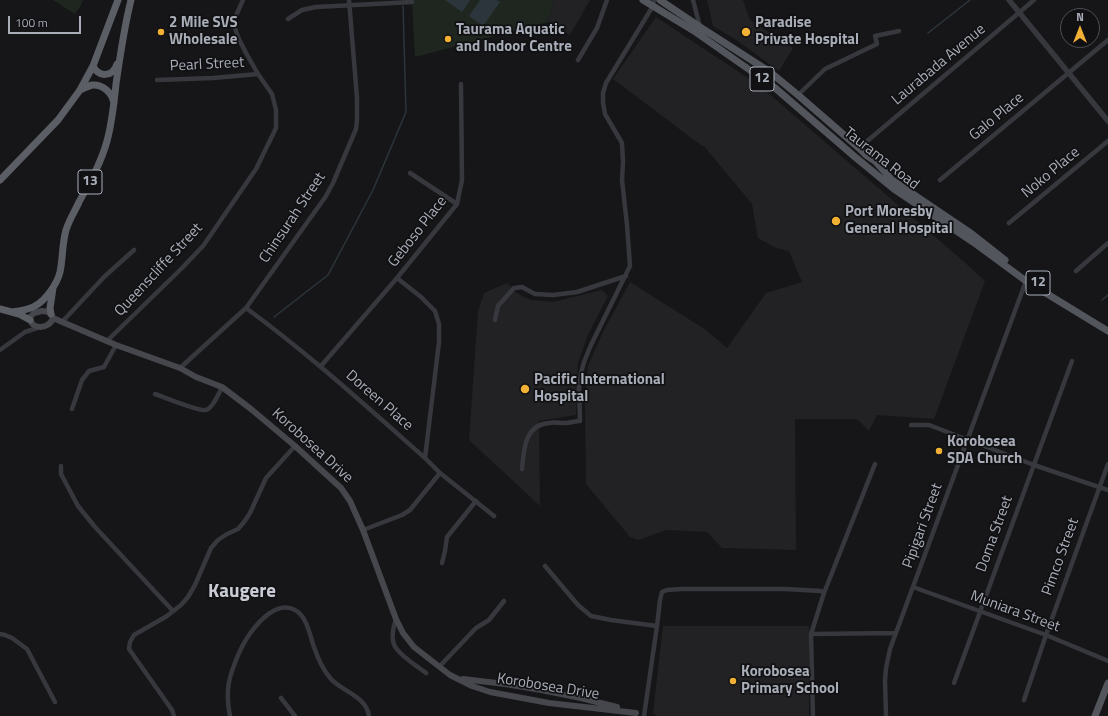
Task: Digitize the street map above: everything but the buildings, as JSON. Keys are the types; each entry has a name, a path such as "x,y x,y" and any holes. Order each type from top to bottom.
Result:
{"highway":[{"path":"0,180 58,120 80,90 93,66 118,0"},
{"name":"13","path":"0,309 12,312 26,310 36,306 53,288 57,280 60,272 63,242 67,229 96,171 107,140 114,104 122,41 131,0"},
{"path":"93,66 96,71 101,74 110,74 117,66 119,48 122,41"},
{"path":"80,90 92,85 98,85 108,91 113,97 114,104"},
{"path":"52,316 50,308 53,288"},
{"path":"12,312 19,314 30,321"}],"main road":[{"name":"Taurama Road","path":"643,0 654,3 774,87 894,189 973,242 1026,281 1108,331"},
{"name":"Taurama Road","path":"660,0 770,72 866,155 875,161 892,180 972,234 1024,274 1108,326"},
{"path":"48,325 51,322 52,316 46,311 36,312 30,317 30,321 36,326 42,327 61,322"},
{"name":"Korobosea Drive","path":"52,316 61,322 116,345 180,368 196,377 222,387 295,446 346,494 364,530 396,619 403,633 414,648 450,675 480,689 506,695 549,703 640,715"},
{"name":"Korobosea Drive","path":"459,679 552,693 604,704 640,715"},
{"path":"1095,716 1106,693 1108,683"}],"street":[{"name":"Queenscliffe Street","path":"107,341 203,246 256,169 276,128 277,118 272,94 258,74 238,37 235,28 234,20 243,0"},
{"path":"578,60 597,28 608,0"},
{"path":"693,0 700,27"},
{"path":"1009,0 1108,121"},
{"name":"Laurabada Avenue","path":"859,148 1034,0"},
{"path":"288,19 302,10 316,7 349,3 412,2"},
{"name":"Chinsurah Street","path":"180,368 246,308 326,196 333,183 356,129 358,111 349,3"},
{"path":"522,469 525,443 535,427 548,423 580,421 579,388 581,373 591,345 630,266 622,180 622,143 606,114 602,103 603,93 609,79 654,3"},
{"path":"798,95 825,69 877,44 875,36 899,31"},
{"name":"Galo Place","path":"940,180 1108,40"},
{"name":"Pearl Street","path":"157,80 213,78 258,74"},
{"name":"Geboso Place","path":"321,366 457,204 462,180 461,84"},
{"name":"Noko Place","path":"1009,223 1108,141"},
{"path":"410,174 457,204"},
{"path":"1076,271 1108,243"},
{"path":"61,322 104,277 134,250"},
{"path":"495,320 498,306 514,288 522,287 535,294 553,295 577,292 626,276"},
{"path":"396,278 420,297 435,312 439,324 439,342 425,458"},
{"name":"Pipigari Street","path":"886,716 886,668 896,633 1026,281"},
{"name":"Doreen Place","path":"246,308 321,366 440,473 494,516"},
{"path":"25,332 30,321"},
{"path":"0,350 25,332 42,327"},
{"path":"72,409 82,380 89,371 104,367 116,345"},
{"name":"Doma Street","path":"954,683 1072,361"},
{"path":"156,394 204,410 208,409 216,400 222,387"},
{"path":"911,425 929,425 1034,465 1108,490"},
{"path":"174,716 172,710 129,649 130,642 134,636 173,611 188,597 195,585 211,548 218,540 238,529 244,522 250,513 266,478 295,446"},
{"path":"813,716 811,634 824,593 875,464"},
{"name":"Pimco Street","path":"1024,700 1108,464"},
{"path":"61,466 61,474 78,506 95,527 173,611"},
{"path":"364,530 410,510 440,473"},
{"path":"442,563 447,537 476,502"},
{"path":"545,566 578,605 591,616 657,626"},
{"name":"Muniara Street","path":"913,587 1046,635 1108,661"},
{"path":"640,715 662,592 667,590 785,589 812,590 824,593"},
{"path":"439,667 476,628 489,620 504,601"},
{"path":"230,716 229,688 232,672 248,636 256,624 268,614 275,610 286,608 295,609 304,620 325,672 339,686 364,703 369,716"},
{"path":"396,619 392,631 396,648 426,673"},
{"path":"811,634 896,633"},
{"path":"0,634 12,638 27,649 55,702"},
{"path":"281,698 294,716"}],"shaded area":[{"path":"53,0 83,0 75,14"},
{"name":"Taurama Aquatic and Indoor Centre","path":"412,0 554,0 548,22 415,57"},
{"path":"445,0 470,0 462,12"},
{"path":"480,0 496,0 500,2 483,26 469,16"},
{"path":"554,0 590,0 570,35 548,22"},
{"name":"Paradise Private Hospital","path":"707,0 743,0 750,20 793,48 779,71 735,39 713,26"},
{"path":"656,17 760,86 985,281 934,419 877,415 869,431 857,419 795,419 796,550 722,548 707,532 667,530 638,540 630,537 586,484 585,402 588,366 603,332 630,282 706,330 727,348 766,293 802,282 789,251 776,248 758,238 752,204 704,146 613,79"},
{"name":"Pacific International Hospital","path":"507,283 518,294 531,300 553,302 602,290 608,296 588,335 578,363 576,415 539,421 540,506 469,440 478,311 484,293"},
{"name":"Korobosea Primary School","path":"663,626 809,626 809,716 657,716 653,713"}],"waterway":[{"path":"928,33 970,0"},
{"path":"274,317 328,275 373,190 406,112 403,6"},
{"path":"1102,300 1108,295"}],"place":[{"name":"2 Mile SVS Wholesale","path":"161,32"},
{"name":"Paradise Private Hospital","path":"746,32"},
{"name":"Taurama Aquatic and Indoor Centre","path":"448,39"},
{"name":"Port Moresby General Hospital","path":"836,221"},
{"name":"Pacific International Hospital","path":"525,389"},
{"name":"Korobosea SDA Church","path":"939,451"},
{"name":"Korobosea Primary School","path":"733,681"}],"district":[{"name":"Kaugere","path":"242,592"}]}
